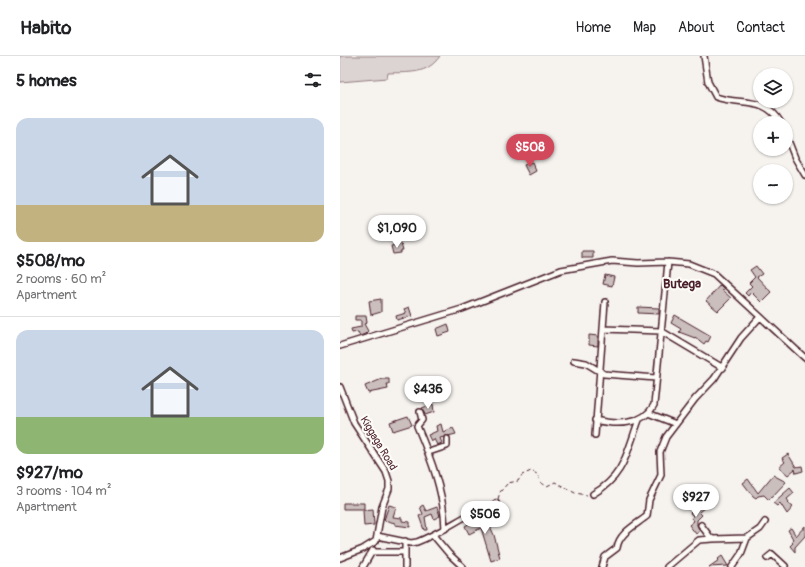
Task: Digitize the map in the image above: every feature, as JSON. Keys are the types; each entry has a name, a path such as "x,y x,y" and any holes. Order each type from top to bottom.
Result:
{"street":[{"path":"704,56 708,82 716,98 726,101 755,102 772,112 775,116"},
{"path":"793,153 805,175"},
{"path":"340,346 462,309 561,270 612,261 638,263 668,262 688,264 714,274 805,358"},
{"path":"595,420 629,423 639,420 648,413 654,405 668,262"},
{"path":"595,435 605,302"},
{"path":"602,567 605,557 617,548 622,535 647,516 649,500 661,475 661,446 695,399 723,368 741,338 760,317"},
{"path":"603,329 661,331 723,368"},
{"path":"574,361 586,363 604,374 656,378"},
{"name":"Kiggaga Road","path":"340,387 354,423 386,472 389,481 389,489 382,507 372,552 363,567"},
{"path":"420,412 422,420 417,426 428,452 440,491 445,529"},
{"path":"648,413 676,424"},
{"path":"593,494 604,486 620,470 630,450 639,420"},
{"path":"428,452 447,446 447,439"},
{"path":"340,558 363,549 376,538 417,542 445,529 476,511 492,506 496,503"},
{"path":"732,567 747,538 760,529 765,522"},
{"path":"701,525 710,538 713,539"},
{"path":"433,535 449,554 463,567"},
{"path":"667,567 699,540 747,538"},
{"path":"405,541 405,567"},
{"path":"372,552 404,552"},
{"path":"767,558 772,554 785,567 790,562"}],"path":[{"path":"496,503 500,492 508,483 518,481 524,474 531,471 538,474 541,483 547,486 555,482 582,495 593,494"}],"shaded area":[{"path":"340,56 440,56 429,67 417,71 388,73 387,78 340,82"}],"building":[{"path":"532,162 536,171 529,175 524,165"},
{"path":"401,244 403,251 401,251 401,253 393,254 391,246"},
{"path":"582,251 593,251 593,258 582,258"},
{"path":"756,266 762,274 757,277 771,292 761,302 751,292 748,296 745,293 752,286 749,283 755,277 750,270"},
{"path":"605,275 614,277 612,286 603,284"},
{"path":"720,285 724,289 722,290 731,298 718,311 706,301"},
{"path":"381,299 381,312 371,315 369,301"},
{"path":"409,307 412,316 397,320 396,316 406,313 404,309"},
{"path":"638,307 659,308 659,314 638,313"},
{"path":"675,315 711,336 708,342 706,341 704,344 695,337 679,332 681,329 671,323"},
{"path":"355,316 366,316 367,323 364,324 368,331 360,336 358,332 352,333 351,329 361,327 361,320 355,320"},
{"path":"448,324 450,332 438,336 436,329"},
{"path":"589,335 598,336 598,346 589,345"},
{"path":"382,379 389,379 389,384 387,384 388,389 368,393 365,386"},
{"path":"433,404 434,412 425,415 422,408"},
{"path":"408,416 412,425 393,431 390,422"},
{"path":"441,424 443,432 453,428 456,434 440,438 442,443 437,445 434,439 431,441 428,435 437,431 436,426"},
{"path":"788,454 796,467 802,466 803,471 796,473 795,469 788,475 779,467 785,462 782,458"},
{"path":"773,475 786,482 769,500 764,495 756,498 743,483 748,479 758,493"},
{"path":"790,488 794,493 787,499 789,502 788,503 793,507 787,514 780,503 777,506 773,503"},
{"path":"343,503 364,503 364,509 343,509"},
{"path":"700,503 705,507 699,512 702,515 697,520 697,525 700,531 696,534 689,525 694,521 692,518 693,516 690,513"},
{"path":"389,505 396,507 393,517 402,518 402,521 410,522 410,527 395,525 395,523 384,520"},
{"path":"423,505 426,511 437,507 440,516 434,519 432,514 425,517 427,530 424,530 419,516 423,514 420,507"},
{"path":"373,509 374,525 364,526 363,510"},
{"path":"484,513 494,535 500,558 491,561 481,528 469,534 465,526 479,518 478,515"},
{"path":"805,526 805,536 795,547 795,552 790,546 793,543 791,541 793,539 788,530 791,528 796,536"},
{"path":"722,556 728,566 709,567 719,560 718,559"}],"district":[{"name":"Butega","path":"682,283"}]}
